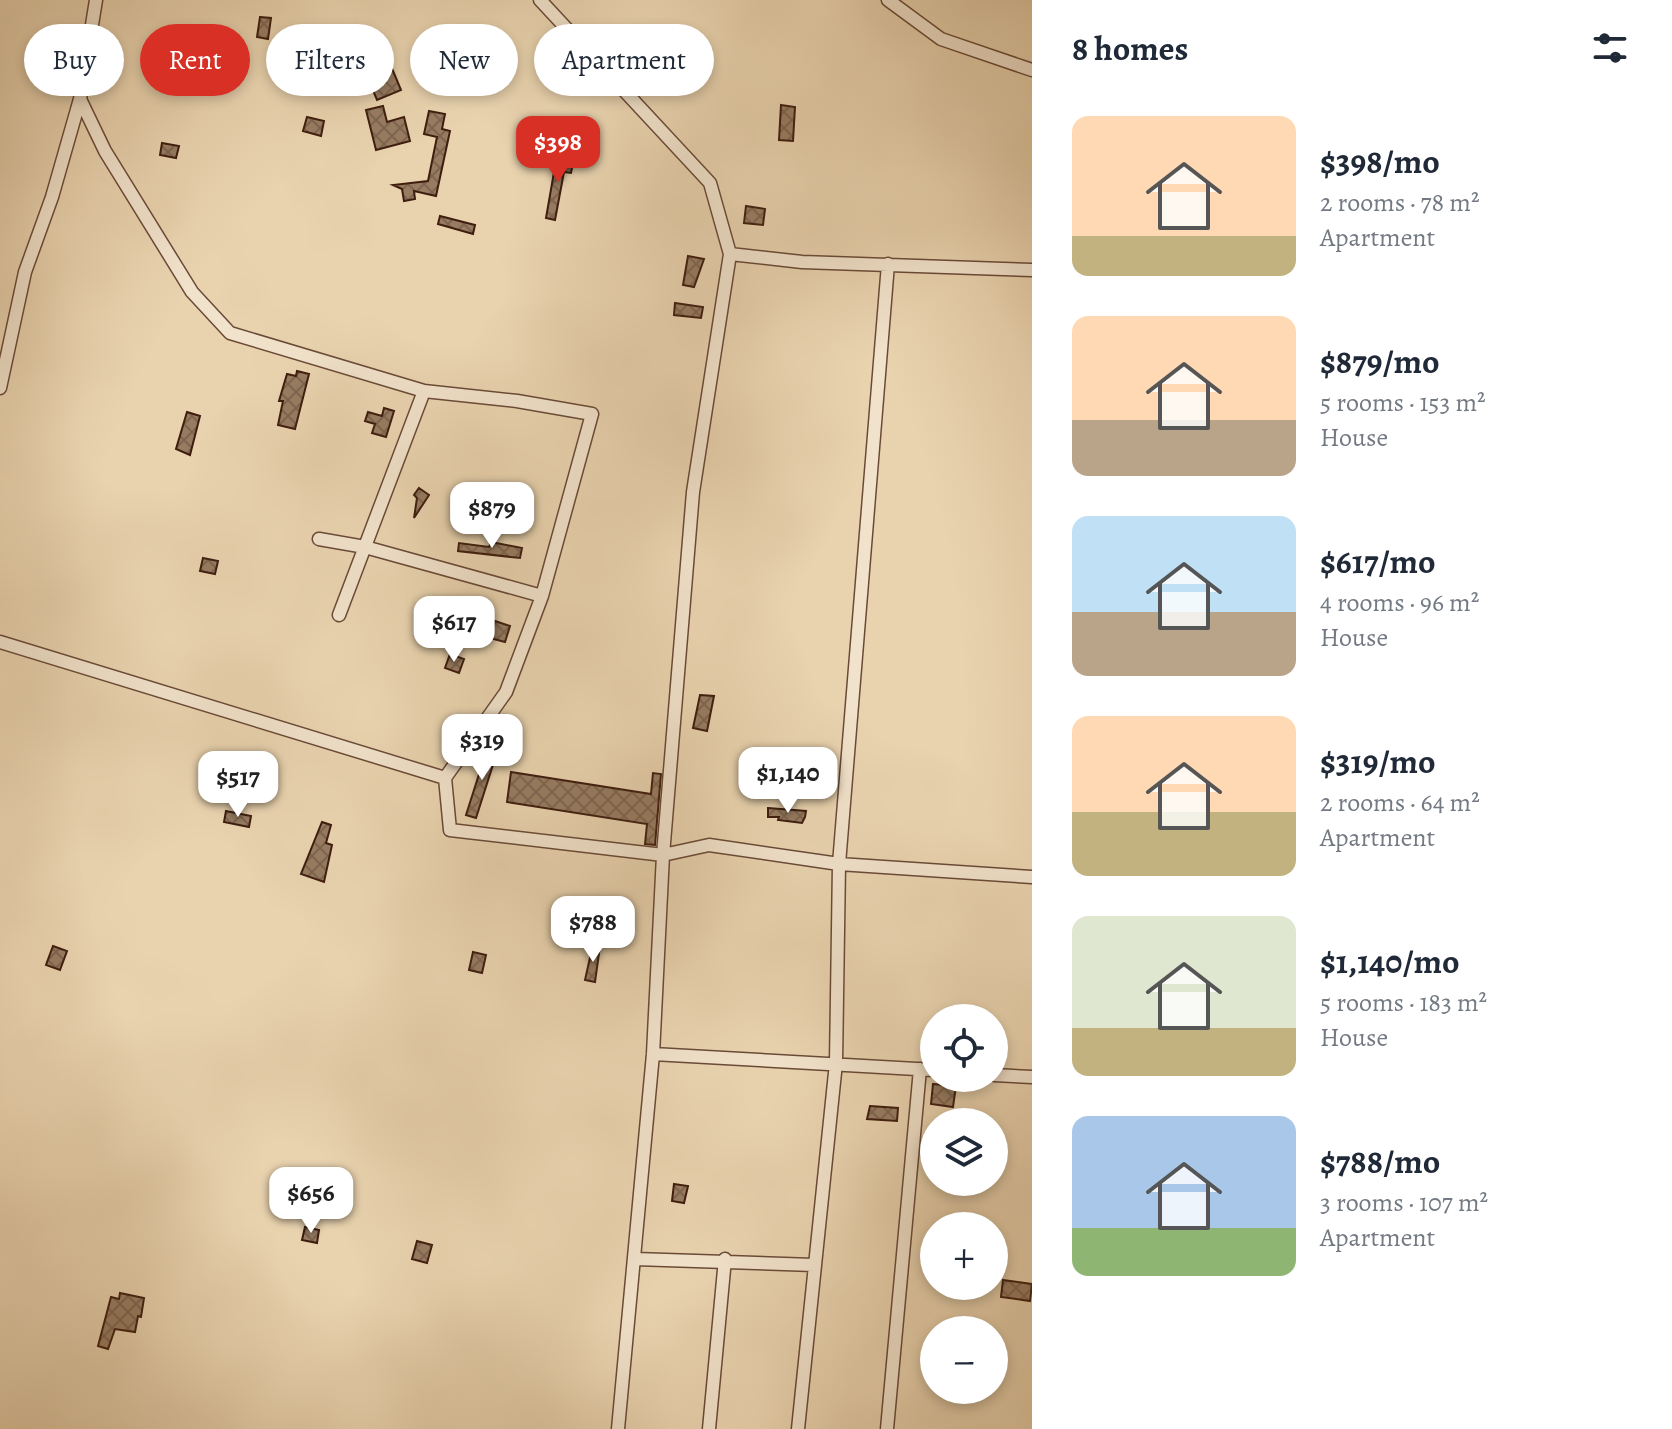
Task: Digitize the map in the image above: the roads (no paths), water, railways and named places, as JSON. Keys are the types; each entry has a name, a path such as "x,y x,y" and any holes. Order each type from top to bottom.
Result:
{"street":[{"path":"0,388 25,272 52,197 80,99 96,0"},
{"path":"540,0 710,183 730,254 693,492 663,855 653,1054 618,1429"},
{"path":"888,0 941,39 1032,70"},
{"path":"80,99 105,151 192,292 230,333 424,391 517,401 592,414 542,596 506,692 445,778 450,830 663,855 709,845 839,864 1032,877"},
{"path":"730,254 802,262 1032,270"},
{"path":"798,1429 836,1063 839,864 888,264"},
{"path":"339,615 424,391"},
{"path":"319,539 365,547 542,596"},
{"path":"0,642 445,778"},
{"path":"653,1054 920,1069 887,1429"},
{"path":"1008,1076 1032,1077"},
{"path":"635,1259 725,1259 814,1265"},
{"path":"709,1429 725,1259"}]}
